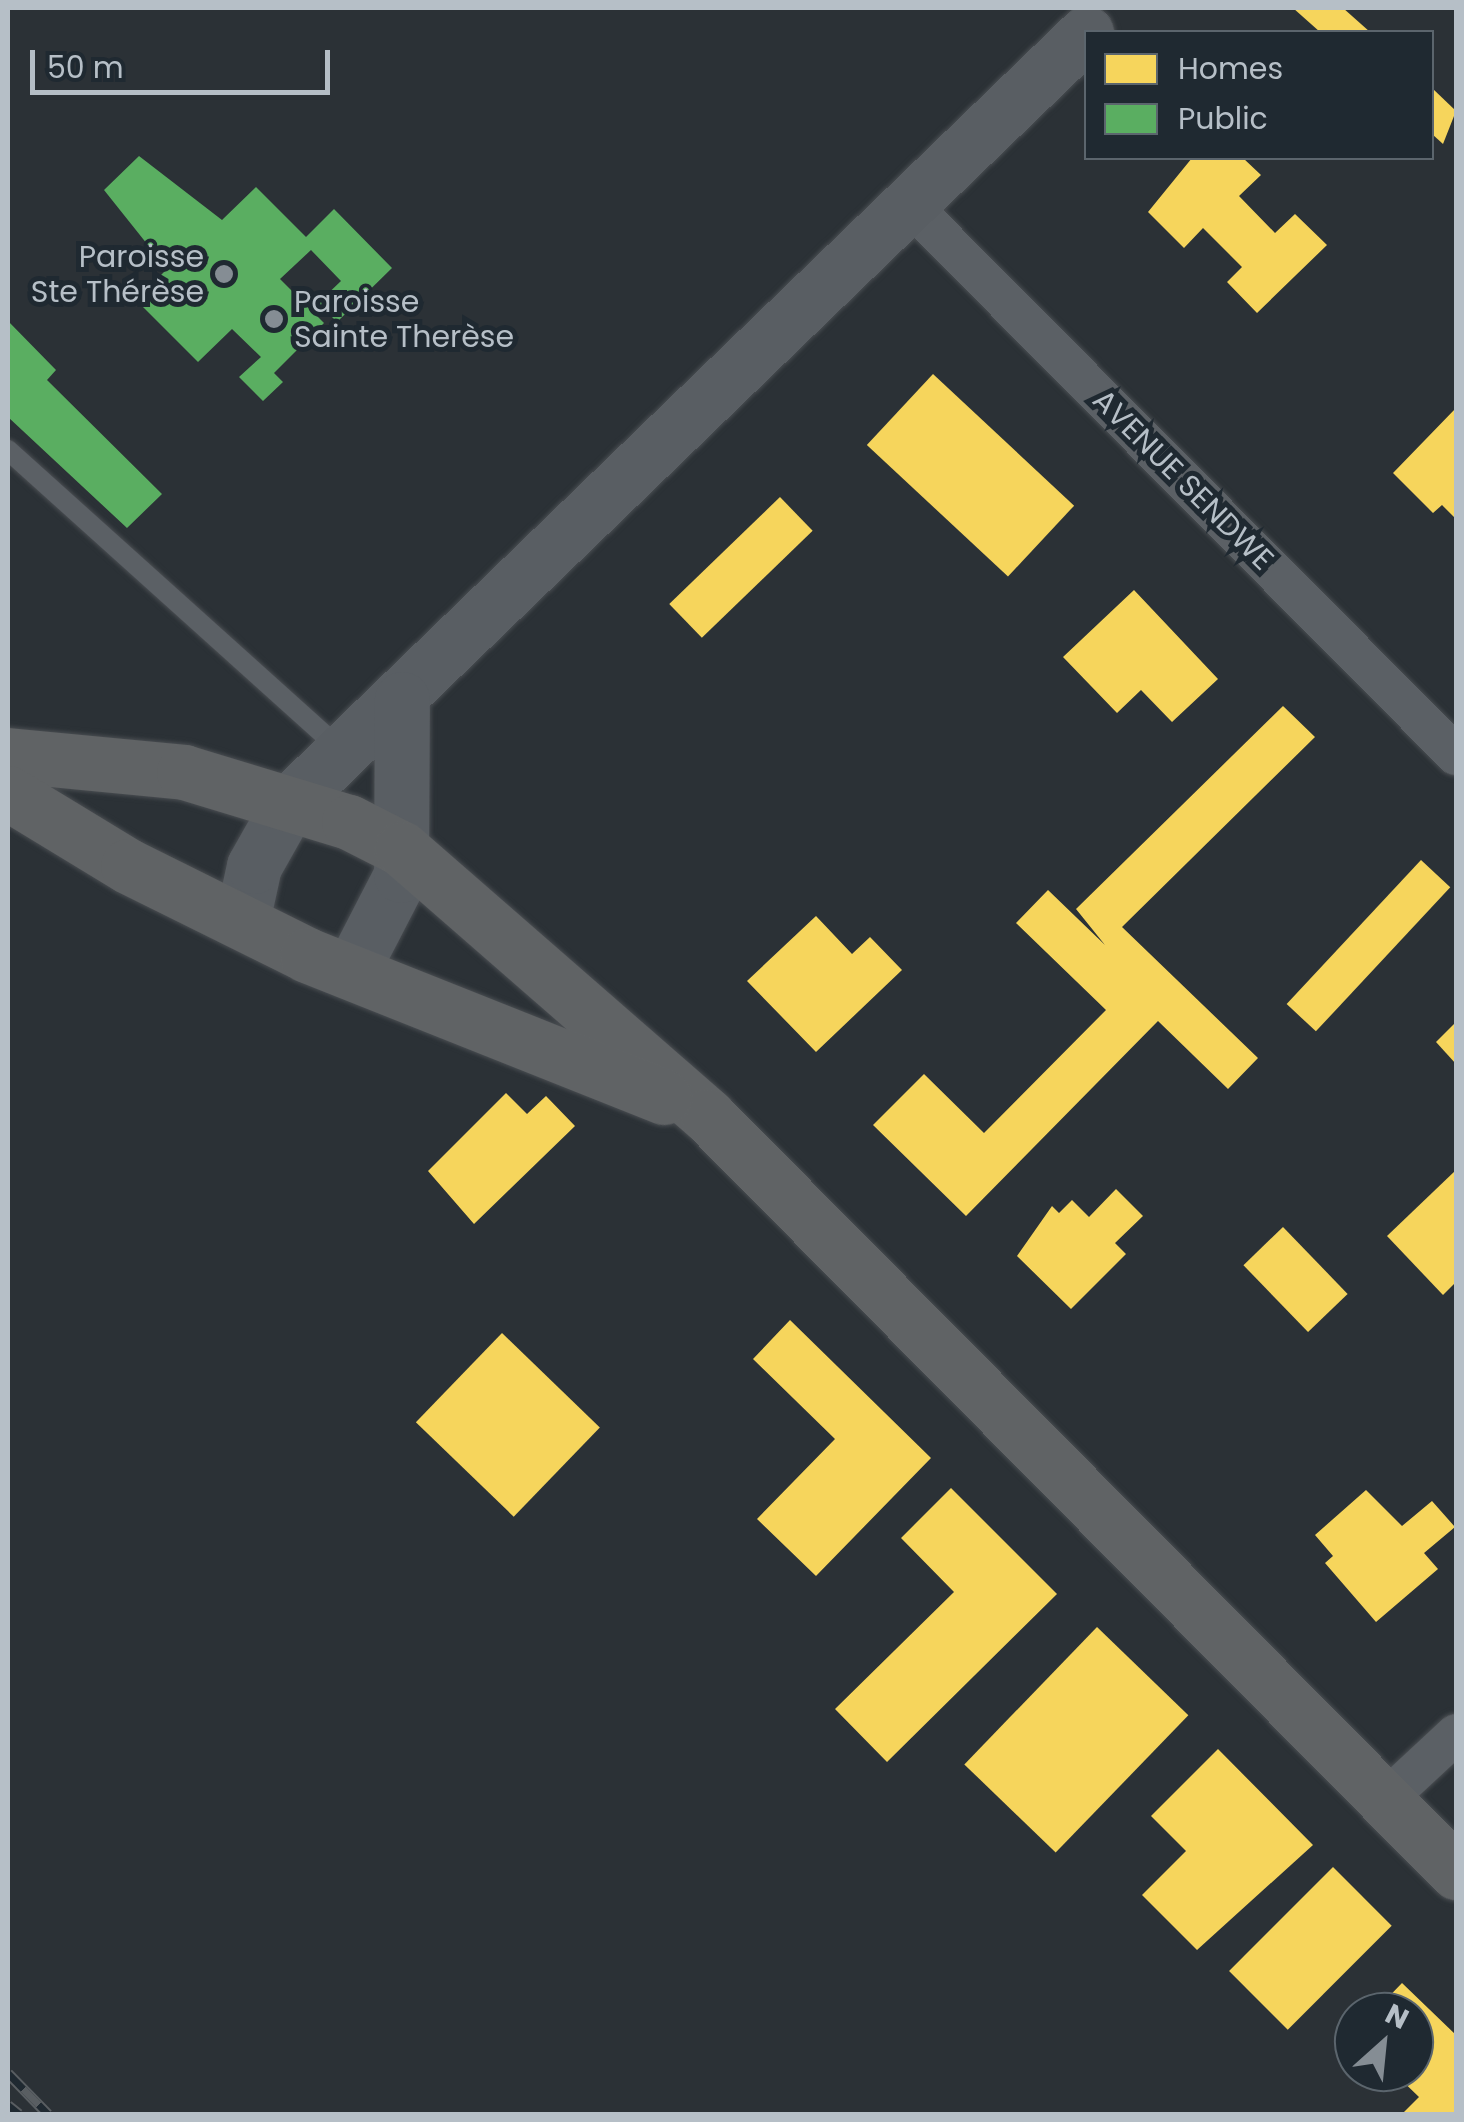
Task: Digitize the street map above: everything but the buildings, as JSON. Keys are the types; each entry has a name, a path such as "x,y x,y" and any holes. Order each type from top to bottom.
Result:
{"highway":[{"path":"8,755 184,772 290,802 402,850 708,1116 1456,1872"},
{"path":"8,793 242,921 708,1116"}],"street":[{"path":"1090,30 1112,8"},
{"path":"242,921 254,866 290,802 402,699 1084,36"},
{"name":"AVENUE SENDWE","path":"910,205 1456,756"},
{"path":"354,968 394,900 402,850 402,699"},
{"path":"1384,1801 1456,1734"}],"lane":[{"path":"8,450 344,752"}],"railway":[{"path":"8,2073 48,2114"},
{"path":"8,2105 19,2114"}],"place":[{"name":"Paroisse Ste Thérèse","path":"224,274"},
{"name":"Paroisse Sainte Therèse","path":"274,319"}]}
